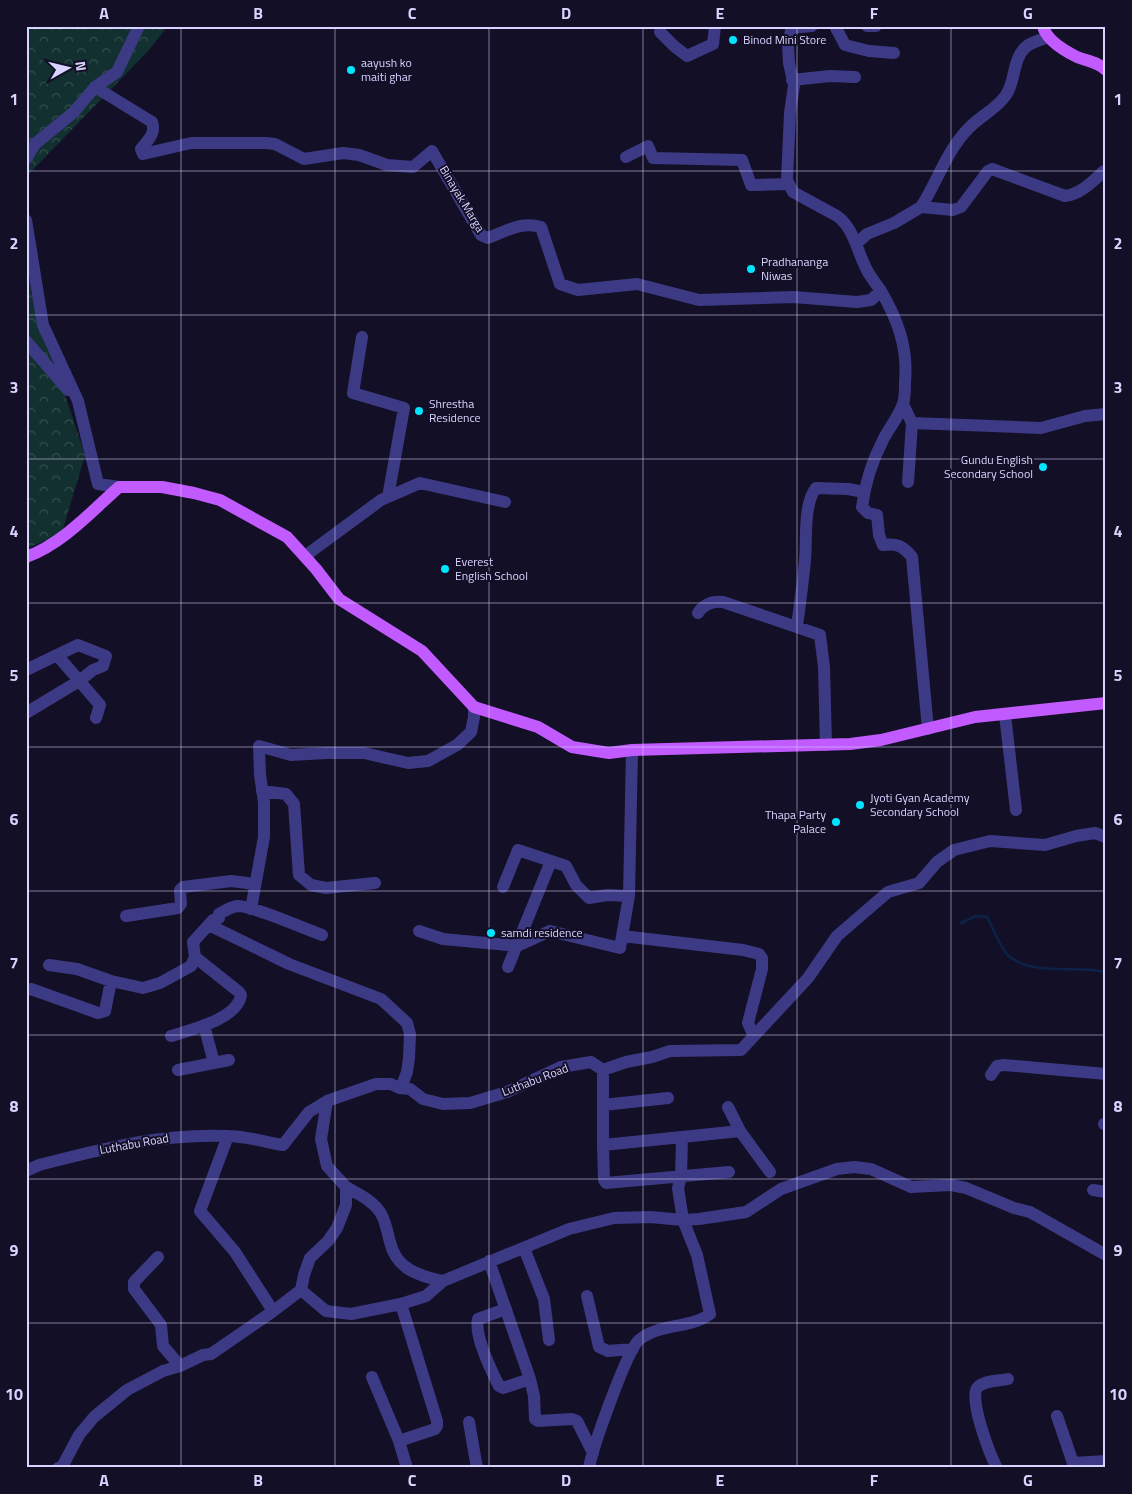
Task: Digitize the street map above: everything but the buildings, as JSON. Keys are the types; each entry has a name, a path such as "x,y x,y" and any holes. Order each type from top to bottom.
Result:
{"main road":[{"path":"1046,30 1076,56 1101,66 1106,70"},
{"path":"26,557 40,552 76,525 119,487 162,488 194,493 220,500 287,536 339,599 422,651 474,707 538,727 572,748 608,753 632,750 826,745 881,740 975,718 1106,703"}],"street":[{"path":"26,159 35,144 74,112 95,87 116,72 139,26"},
{"path":"660,32 674,46 688,56 713,44 715,26"},
{"path":"812,26 791,27 788,45 789,63 794,85 790,113 787,180 793,192 841,219 857,243 867,271 881,292 901,333 906,355 903,404 878,451 864,492 862,507 868,512 877,515 879,536 883,545 894,544 905,548 912,557 928,730"},
{"path":"835,26 845,46 868,51 894,53"},
{"path":"868,26 876,26"},
{"path":"857,243 867,234 894,223 921,207 931,191 947,156 966,130 997,105 1007,94 1020,54 1046,30"},
{"path":"792,80 830,76 855,77"},
{"name":"Binayak Marga","path":"95,87 152,122 154,128 152,135 141,148 143,154 191,143 266,143 275,144 304,159 343,153 359,155 387,165 413,167 432,151 482,235 488,238 530,224 541,227 560,284 578,290 637,284 699,300 793,297 857,302 871,300 881,292"},
{"path":"626,157 648,146 652,158 742,160 751,185 789,184"},
{"path":"921,207 953,210 961,207 988,171 992,169 1065,196 1087,186 1105,174"},
{"path":"26,220 43,325 78,401 98,484 119,487"},
{"path":"362,337 353,393 404,408 388,498"},
{"path":"26,341 78,401"},
{"path":"903,404 912,423 908,482"},
{"path":"912,423 1041,428 1085,416 1106,414"},
{"path":"305,556 382,500 420,483 505,502"},
{"path":"797,626 805,561 808,507 812,493 816,488 848,488 864,492"},
{"path":"698,613 707,604 715,601 723,602 820,635 824,667 826,745"},
{"path":"26,670 78,645 106,656 103,666 93,670 26,712"},
{"path":"57,655 100,705 96,718"},
{"path":"251,908 264,838 260,746 291,755 326,753 364,754 408,763 428,762 456,745 471,732 474,707"},
{"path":"1005,715 1016,810"},
{"path":"419,931 443,939 517,946 550,931 620,948 629,896 632,750"},
{"path":"262,791 286,794 294,804 299,875 311,885 326,888 376,883"},
{"path":"730,1172 606,1183 604,1180 603,1145 603,1070 670,1051 741,1050 808,978 837,936 888,892 919,883 937,862 954,850 990,841 1045,845 1076,836 1095,833 1106,837"},
{"path":"503,887 518,850 566,866 576,885 589,898 607,895 629,896"},
{"path":"508,967 551,861"},
{"path":"126,916 178,908 181,904 180,890 183,886 231,881 255,884"},
{"path":"49,965 77,969 111,981 143,988 160,983 191,966 195,957 193,942 213,920 219,918 219,914 237,906 251,908 322,935"},
{"path":"208,926 289,964 381,999 408,1023 410,1034 409,1058 407,1072 401,1088"},
{"path":"622,936 743,950 759,954 762,958 762,969 748,1023 754,1036"},
{"path":"171,1036 212,1022 235,1008 240,1002 242,995 239,992 195,957"},
{"path":"26,990 31,989 101,1013 105,1011 111,981"},
{"path":"204,1025 214,1063"},
{"path":"178,1070 230,1060"},
{"name":"Luthabu Road","path":"26,1171 39,1165 118,1145 198,1135 228,1136 283,1145 309,1112 327,1101 376,1084 391,1084 410,1089 423,1099 443,1104 470,1103 507,1092 561,1067 591,1062 603,1070"},
{"path":"992,1075 997,1066 1004,1065 1106,1074"},
{"path":"603,1105 668,1098"},
{"path":"327,1101 321,1140 327,1166 346,1186 370,1201 381,1212 390,1244 397,1259 403,1266 419,1275 443,1281"},
{"path":"728,1108 740,1131 770,1172"},
{"path":"603,1145 740,1131"},
{"path":"228,1136 200,1211 235,1252 274,1311"},
{"path":"589,1468 620,1377 638,1340 659,1330 702,1320 710,1314 697,1255 683,1220 678,1188 681,1177 682,1137"},
{"path":"301,1290 326,1311 351,1314 401,1304 426,1296 443,1281 569,1229 614,1218 650,1217 699,1220 746,1212 781,1188 836,1169 854,1167 871,1169 911,1187 951,1185 966,1188 1014,1208 1030,1212 1106,1255"},
{"path":"60,1467 78,1436 94,1417 127,1390 163,1371 180,1366 203,1355 211,1354 301,1290 310,1258 332,1234 346,1205 346,1186"},
{"path":"524,1248 544,1298 549,1340"},
{"path":"158,1257 134,1282 134,1289 162,1325 162,1346 180,1366"},
{"path":"489,1261 530,1379 534,1396 535,1419 538,1421 572,1419 577,1421 593,1453"},
{"path":"587,1296 599,1347 608,1351 633,1349"},
{"path":"399,1441 434,1429 437,1426 401,1304"},
{"path":"506,1309 478,1319 479,1337 499,1386 503,1388 530,1379"},
{"path":"372,1376 399,1441 407,1468"},
{"path":"997,1468 989,1452 975,1393 982,1384 1008,1379"},
{"path":"1056,1416 1073,1465 1106,1461"},
{"path":"469,1422 477,1468"}],"green space":[{"path":"26,26 168,26 149,50 26,177"},
{"path":"26,239 31,292 85,455 62,533 26,549"}],"waterway":[{"path":"961,923 976,916 987,917 1003,950 1020,963 1044,968 1106,972"}],"place":[{"name":"Binod Mini Store","path":"733,40"},
{"name":"aayush ko maiti ghar","path":"351,70"},
{"name":"Pradhananga Niwas","path":"751,269"},
{"name":"Shrestha Residence","path":"419,411"},
{"name":"Gundu English Secondary School","path":"1043,467"},
{"name":"Everest English School","path":"445,569"},
{"name":"Jyoti Gyan Academy Secondary School","path":"860,805"},
{"name":"Thapa Party Palace","path":"836,822"},
{"name":"samdi residence","path":"491,933"}]}
